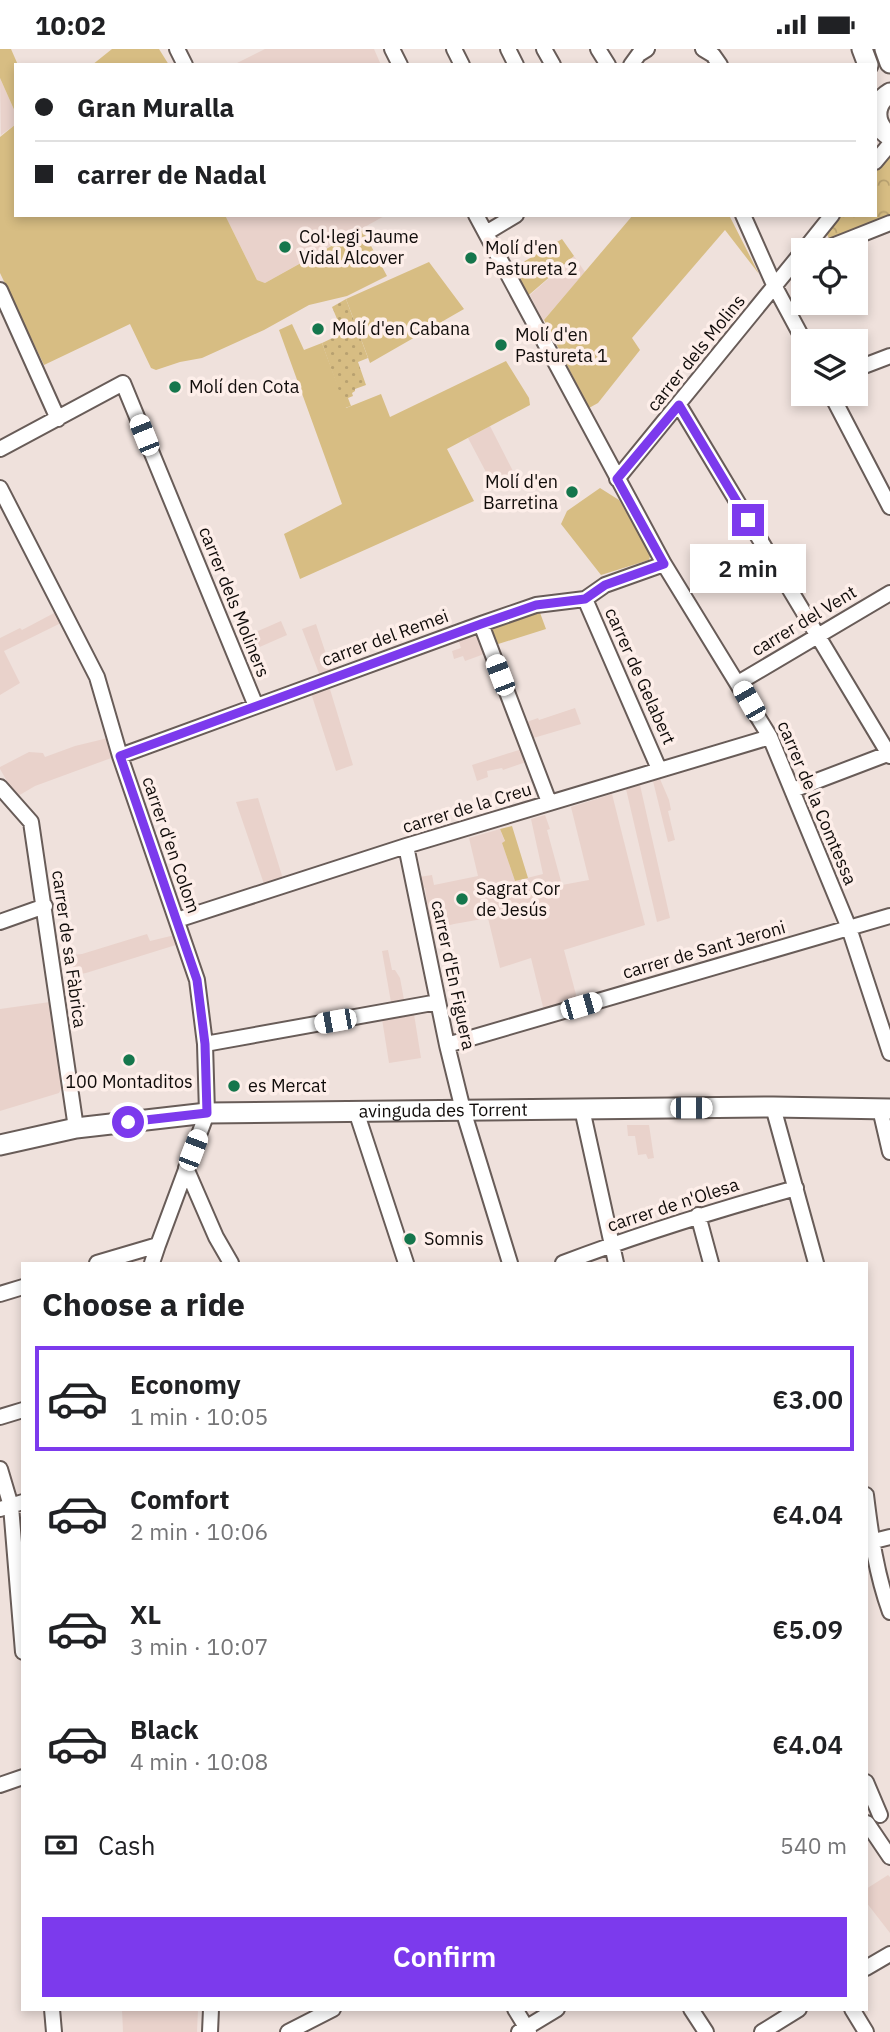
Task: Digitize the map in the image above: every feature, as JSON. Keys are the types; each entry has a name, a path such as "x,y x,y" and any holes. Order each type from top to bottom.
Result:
{"main road":[{"path":"885,49 890,63"},
{"path":"882,92 877,107 878,123 890,136"},
{"name":"avinguda des Torrent","path":"0,1145 76,1128 207,1113 774,1107 885,1109"}],"street":[{"path":"632,63 647,49"},
{"path":"703,49 713,55 719,63"},
{"path":"877,160 890,144"},
{"name":"carrer de la Comtessa","path":"477,217 664,564 770,737 849,928 890,1053"},
{"path":"486,233 513,217"},
{"path":"744,217 775,287 798,329"},
{"name":"carrer dels Molins","path":"814,238 830,217"},
{"path":"852,238 890,223"},
{"name":"carrer dels Molins","path":"617,479 791,267"},
{"path":"0,290 58,419 0,449"},
{"path":"868,364 890,356"},
{"name":"carrer dels Moliners","path":"58,419 123,383 256,706"},
{"path":"679,405 890,754 793,790"},
{"path":"838,406 886,488 890,507"},
{"name":"carrer d'en Colom","path":"0,488 97,677 120,756 197,980 205,1044 207,1113"},
{"name":"carrer del Remei","path":"120,756 536,605 585,599 605,585 664,564"},
{"name":"carrer del Vent","path":"738,683 890,593"},
{"name":"carrer de Gelabert","path":"585,599 659,769"},
{"path":"481,624 549,802"},
{"name":"carrer de la Creu","path":"177,920 406,846 770,737"},
{"name":"carrer de sa Fàbrica","path":"0,787 31,822 76,1128"},
{"name":"carrer d'En Figuera","path":"406,846 463,1110 510,1262"},
{"path":"0,922 44,907"},
{"name":"carrer de Sant Jeroni","path":"447,1045 890,916"},
{"path":"205,1044 438,1002"},
{"path":"774,1107 816,1262"},
{"path":"582,1109 616,1262"},
{"path":"885,1109 890,1152"},
{"path":"356,1111 407,1262"},
{"path":"152,1262 207,1113"},
{"path":"186,1168 216,1237 230,1262"},
{"name":"carrer de n'Olesa","path":"566,1262 698,1216 796,1188"},
{"path":"698,1216 710,1262"},
{"path":"100,1262 158,1245"},
{"path":"0,1294 21,1288"},
{"path":"0,1417 21,1411"},
{"path":"0,1469 11,1506 21,1628"},
{"path":"890,1537 869,1542 890,1612"},
{"path":"0,1785 21,1778"},
{"path":"868,1789 890,1857"},
{"path":"868,1967 890,1954"},
{"path":"52,2011 54,2032"},
{"path":"210,2032 211,2011"},
{"path":"288,2032 328,2011"},
{"path":"516,2011 524,2030 554,2011"},
{"path":"692,2011 706,2032"},
{"path":"762,2032 796,2011"},
{"path":"853,2011 866,2032"}],"shaded area":[{"path":"265,49 374,49 380,63 237,63"},
{"path":"0,78 14,110 14,125 1,135"},
{"name":"Col·legi Jaume Vidal Alcover","path":"226,217 382,217 265,283 257,280"},
{"path":"574,256 585,272 543,321 530,295"},
{"path":"490,426 518,481 496,491 468,438"},
{"path":"56,612 61,623 4,651 20,683 0,695 0,638"},
{"path":"281,621 287,635 248,652 242,638"},
{"path":"316,624 332,672 320,676 302,629"},
{"path":"474,633 481,637 487,653 465,661 463,656 454,659 452,651 461,648 458,639"},
{"path":"329,686 353,765 336,771 311,693"},
{"path":"575,708 581,724 530,739 524,723"},
{"path":"108,738 114,757 35,786 18,796 0,769 29,752 43,753 45,757"},
{"path":"522,749 526,762 503,770 487,771 488,777 477,781 472,765"},
{"path":"660,779 669,800 671,810 668,811 675,840 668,842 653,781"},
{"path":"640,785 670,918 657,922 626,789"},
{"path":"612,794 645,925 564,950 578,1002 544,1011 531,958 500,968 488,918 431,930 425,888 421,887 419,877 432,875 434,885 478,876 469,838 500,829 515,881 543,874 531,819 545,815 562,885 589,880 571,807"},
{"path":"258,798 283,879 264,884 236,802"},
{"path":"147,934 150,941 175,935 179,944 74,975 71,955"},
{"path":"388,950 392,970 395,970 400,978 405,1005 392,1008 382,951"},
{"path":"50,1002 62,1087 59,1093 0,1111 0,1009"},
{"path":"414,1014 421,1058 389,1063 382,1019"},
{"path":"627,1125 649,1125 654,1158 648,1159 646,1154 638,1155 635,1136 628,1136"},
{"path":"888,1875 890,1877 890,1933 868,1905 868,1888"},
{"path":"122,2011 198,2011 197,2032 123,2032"}],"green space":[{"path":"0,49 11,49 17,63 14,63 14,110 0,78"},
{"path":"112,49 159,49 168,63 94,63"},
{"path":"14,126 14,217 226,217 257,280 265,283 362,229 387,276 347,296 309,305 264,330 202,358 156,370 151,368 130,324 44,365 0,273 0,137"},
{"path":"890,144 890,223 853,238 829,238 823,227 830,217 877,217 877,160"},
{"path":"631,217 730,217 759,274 725,230 632,338 640,350 598,403 589,408 544,320"},
{"path":"562,239 574,256 523,300 510,270"},
{"path":"429,262 464,309 370,363 346,299"},
{"path":"346,299 368,358 358,362 366,385 355,389 353,396 348,398 351,406 345,408 322,343 343,333 332,307"},
{"path":"292,324 304,350 322,343 346,408 381,394 390,417 506,361 529,398 530,405 447,449 474,501 300,579 284,534 342,504 279,330"},
{"path":"600,488 619,500 651,553 649,560 601,575 561,524 567,511"},
{"path":"539,610 546,629 495,645 489,627"},
{"path":"512,826 528,878 515,881 500,829"}],"place":[{"name":"Col·legi Jaume Vidal Alcover","path":"285,247"},
{"name":"Molí d'en Pastureta 2","path":"471,258"},
{"name":"Molí d'en Cabana","path":"318,329"},
{"name":"Molí d'en Pastureta 1","path":"501,345"},
{"name":"Molí den Cota","path":"175,387"},
{"name":"Molí d'en Barretina","path":"572,492"},
{"name":"Sagrat Cor de Jesús","path":"462,899"},
{"name":"100 Montaditos","path":"129,1060"},
{"name":"es Mercat","path":"234,1086"},
{"name":"Somnis","path":"410,1239"}],"route":[{"path":"128,1122 207,1113 207,1090 205,1044 197,980 120,756 536,605 585,599 605,585 664,564 617,479 679,405 748,520"}]}
